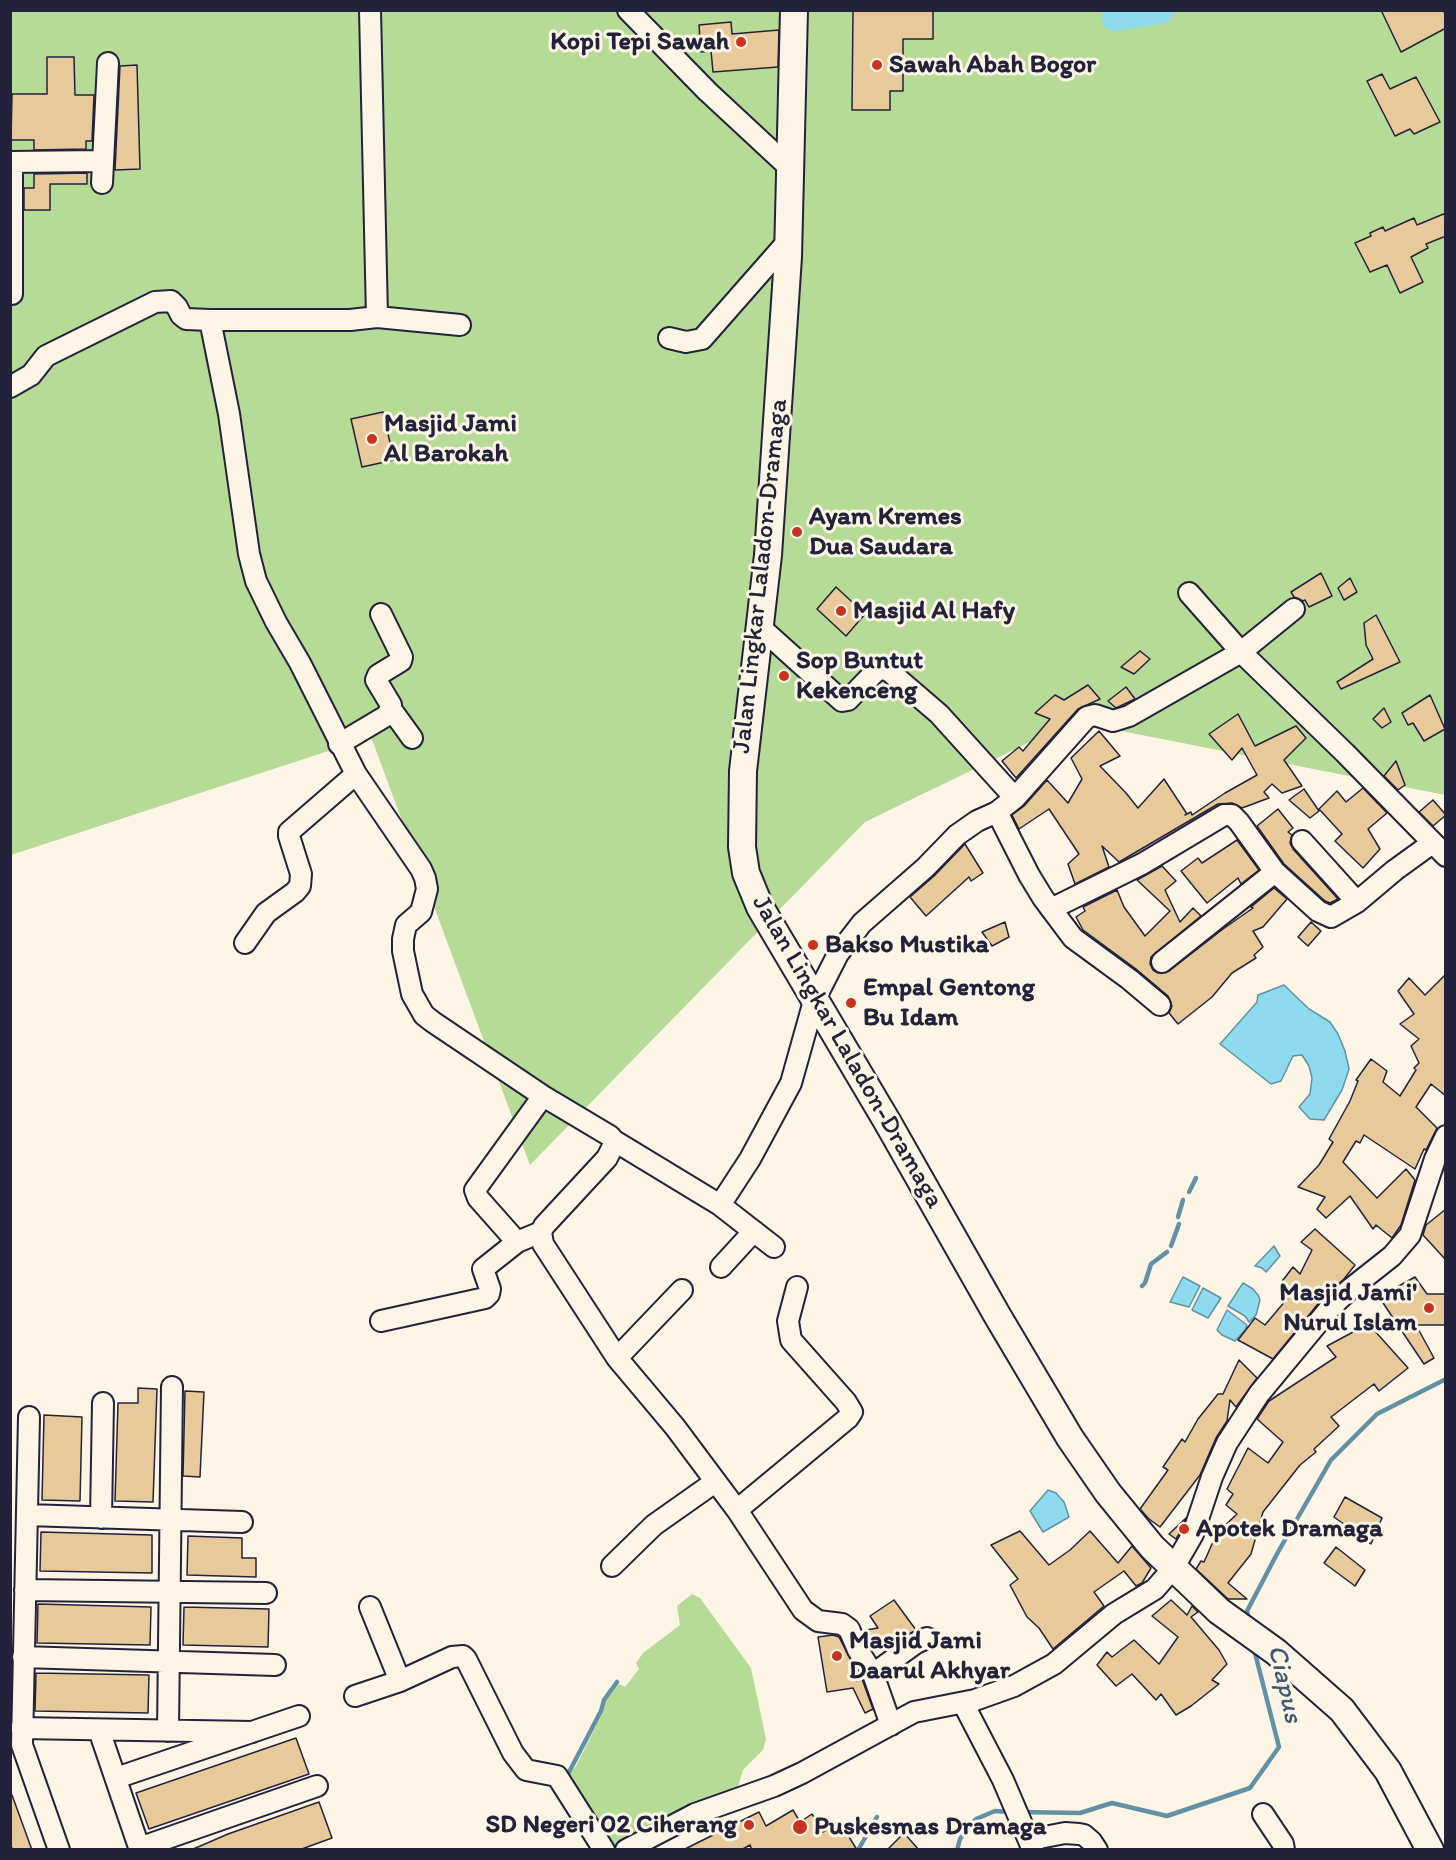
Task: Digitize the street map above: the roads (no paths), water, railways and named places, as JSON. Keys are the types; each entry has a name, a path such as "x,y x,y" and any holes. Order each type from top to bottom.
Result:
{"main road":[{"name":"Jalan Lingkar Laladon-Dramaga","path":"794,10 789,240 768,555 742,771 742,847 746,873 760,907 997,1315 1070,1438 1108,1493 1152,1547 1218,1611 1276,1652 1342,1710 1388,1771 1430,1850"}],"street":[{"path":"370,10 377,317"},
{"path":"628,10 707,91 792,170"},
{"path":"102,183 108,63"},
{"path":"12,294 11,162 102,161"},
{"path":"669,338 686,342 702,339 789,240"},
{"path":"10,387 31,375 46,356 155,302 171,301 186,319 350,320 377,317 460,326"},
{"path":"210,320 230,414 249,554 256,581 356,774 425,878 427,889 421,912 406,925 403,939 407,978 424,1015 543,1096 606,1132 613,1140 720,1205 774,1247"},
{"path":"1051,909 1135,868 1224,815 1235,817 1275,872 1325,915 1331,917 1438,850 1345,753 1241,652 1189,593"},
{"path":"720,1205 750,1158 791,1083 799,1062 803,1037 814,1001 838,954 862,923 925,867 963,829 977,820 998,812 1015,798 1087,717 1095,714 1113,721 1124,718 1241,652 1294,609"},
{"path":"381,614 402,657 401,661 378,675 376,680 391,705 391,709 412,738"},
{"path":"760,627 845,702 876,671 882,669 889,671 939,714 1015,798"},
{"path":"339,744 386,716 391,709"},
{"path":"245,944 266,913 296,892 300,886 301,874 289,832 356,774"},
{"path":"998,812 1029,875 1051,909 1079,944 1130,979 1160,1005"},
{"path":"1302,841 1357,902"},
{"path":"1162,962 1275,872"},
{"path":"518,1242 478,1198 475,1190 543,1096"},
{"path":"626,1850 695,1814 774,1786 802,1773 914,1712 996,1694 1044,1670 1109,1618 1155,1589 1172,1568 1192,1534 1227,1443 1259,1394 1331,1307 1392,1256 1410,1235 1434,1159 1446,1136"},
{"path":"381,1321 485,1298 490,1289 483,1269 518,1242 541,1232 550,1219 607,1158 613,1146 613,1140"},
{"path":"721,1267 754,1231"},
{"path":"541,1232 541,1240 546,1250 617,1358 675,1427 737,1510 803,1610 818,1621 842,1624 847,1627 873,1674 891,1725"},
{"path":"737,1510 848,1418 852,1412 846,1402 791,1340 788,1321 797,1287"},
{"path":"617,1358 682,1290"},
{"path":"168,1731 172,1387"},
{"path":"101,1518 103,1403"},
{"path":"28,1417 22,1745 59,1850"},
{"path":"612,1566 654,1525 715,1482"},
{"path":"27,1515 242,1522"},
{"path":"25,1590 266,1593"},
{"path":"370,1607 400,1681"},
{"path":"873,1674 916,1643 927,1638"},
{"path":"355,1696 400,1681 452,1657 463,1656 513,1753 526,1770 556,1776 604,1850"},
{"path":"23,1657 275,1665"},
{"path":"963,1703 1003,1780 1029,1840 1065,1833 1079,1834 1091,1841 1097,1850"},
{"path":"116,1778 299,1716"},
{"path":"21,1728 252,1732"},
{"path":"99,1730 140,1849 317,1785"},
{"path":"1263,1814 1283,1844 1284,1850"}],"water":[{"path":"1284,985 1309,1009 1330,1022 1345,1051 1349,1069 1342,1090 1324,1120 1310,1119 1299,1107 1310,1094 1312,1078 1309,1066 1302,1055 1293,1056 1281,1081 1271,1084 1220,1044 1257,1002 1258,995"},
{"path":"1274,1246 1280,1256 1266,1272 1255,1266"},
{"path":"1183,1277 1200,1286 1189,1307 1170,1302"},
{"path":"1243,1283 1253,1289 1260,1300 1256,1315 1249,1322 1245,1316 1228,1306"},
{"path":"1203,1288 1221,1298 1208,1318 1192,1310"},
{"path":"1227,1310 1247,1325 1235,1341 1217,1330"},
{"path":"1048,1490 1056,1493 1064,1502 1069,1517 1043,1532 1030,1511"}],"waterway":[{"path":"1115,17 1160,10"},
{"path":"1189,1192 1196,1178"},
{"path":"1178,1217 1183,1200"},
{"path":"1171,1246 1179,1224"},
{"path":"1142,1286 1151,1264 1167,1252"},
{"name":"Ciapus","path":"1249,1620 1247,1611 1331,1460 1377,1414 1446,1379"},
{"name":"Ciapus","path":"1021,1812 1080,1813 1112,1803 1167,1816 1250,1788 1279,1747 1254,1649"},
{"path":"568,1774 601,1711 604,1700 617,1682"},
{"name":"Ciapus","path":"957,1850 960,1839 976,1819 995,1811 1010,1812"},
{"path":"858,1850 877,1817"}],"place":[{"name":"Kopi Tepi Sawah","path":"741,42"},
{"name":"Sawah Abah Bogor","path":"877,65"},
{"name":"Masjid Jami Al Barokah","path":"372,439"},
{"name":"Ayam Kremes Dua Saudara","path":"797,532"},
{"name":"Masjid Al Hafy","path":"841,611"},
{"name":"Sop Buntut Kekenceng","path":"784,676"},
{"name":"Bakso Mustika","path":"813,945"},
{"name":"Empal Gentong Bu Idam","path":"851,1003"},
{"name":"Masjid Jami' Nurul Islam","path":"1429,1308"},
{"name":"Apotek Dramaga","path":"1184,1529"},
{"name":"Masjid Jami Daarul Akhyar","path":"837,1656"},
{"name":"SD Negeri 02 Ciherang","path":"749,1825"},
{"name":"Puskesmas Dramaga","path":"800,1827"}]}
